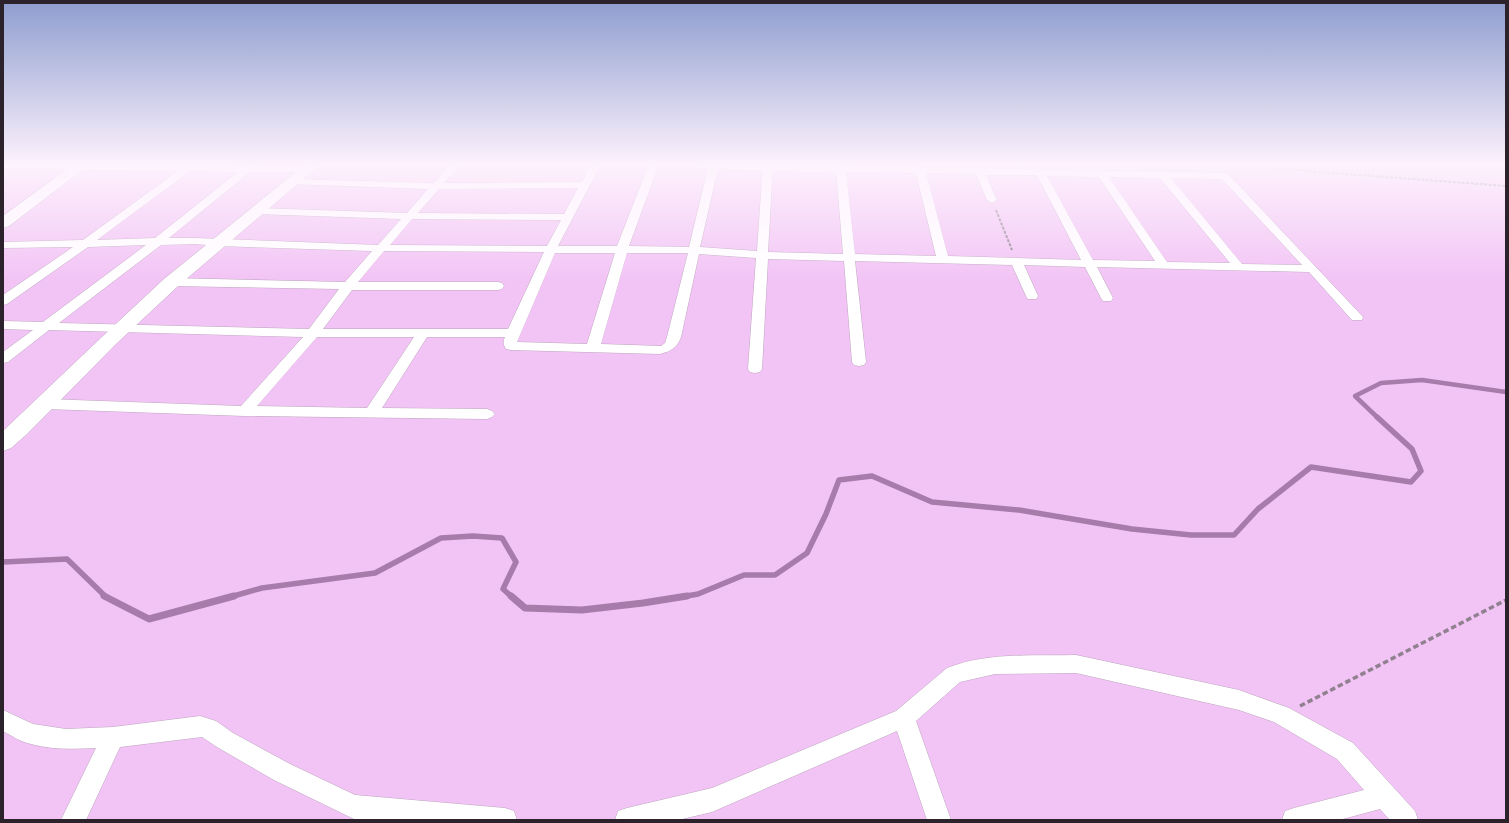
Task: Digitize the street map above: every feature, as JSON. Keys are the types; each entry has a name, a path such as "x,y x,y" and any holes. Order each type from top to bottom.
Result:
{"street":[{"path":"3,223 31,202"},
{"path":"3,301 141,202"},
{"path":"3,359 49,326 206,202"},
{"path":"3,443 46,404 123,327 171,282 267,202"},
{"path":"245,411 313,333 348,286 421,202"},
{"path":"576,202 551,248 513,333 510,342 511,346 593,347 660,350 668,348 672,345 694,250 702,202"},
{"path":"593,347 622,249 640,202"},
{"path":"755,369 766,202"},
{"path":"844,202 859,362"},
{"path":"928,202 943,259"},
{"path":"1057,202 1107,298"},
{"path":"1121,202 1163,265"},
{"path":"1186,202 1239,267"},
{"path":"1250,202 1357,317"},
{"path":"256,211 409,216 568,217"},
{"path":"3,245 87,242 195,241 381,248 694,250 762,255 1312,269"},
{"path":"1016,261 1032,296"},
{"path":"171,282 348,286 498,286"},
{"path":"3,325 313,333 513,333"},
{"path":"371,413 423,333"},
{"path":"46,404 245,411 487,414"},
{"path":"627,820 712,800 904,718 954,674 995,665 1076,664 1239,700 1281,716 1345,751 1406,820"},
{"path":"904,718 939,820"},
{"path":"3,720 31,734 66,739 113,737 200,726 208,728 225,740 282,772 354,807 505,820"},
{"path":"73,820 113,737"},
{"path":"1294,820 1385,796"}],"path":[{"path":"993,202 1016,261"},
{"path":"1281,716 1506,600"}],"shaded area":[{"path":"3,202 1506,202 1506,820 3,820"}],"waterway":[{"path":"1378,418 1355,396 1381,383 1422,380 1506,392"},
{"path":"684,597 698,594 744,575 775,575 807,553 826,514 839,480 872,476 932,502 1019,510 1132,529 1191,535 1234,535 1258,509 1311,467 1411,482 1421,471 1412,449 1377,417"},
{"path":"230,597 262,588 375,573 441,538 473,536 502,538 516,562 503,589 512,597"},
{"path":"3,562 67,559 106,597"},
{"path":"104,596 149,619 234,596"},
{"path":"511,596 525,608 582,610 684,597"}]}
